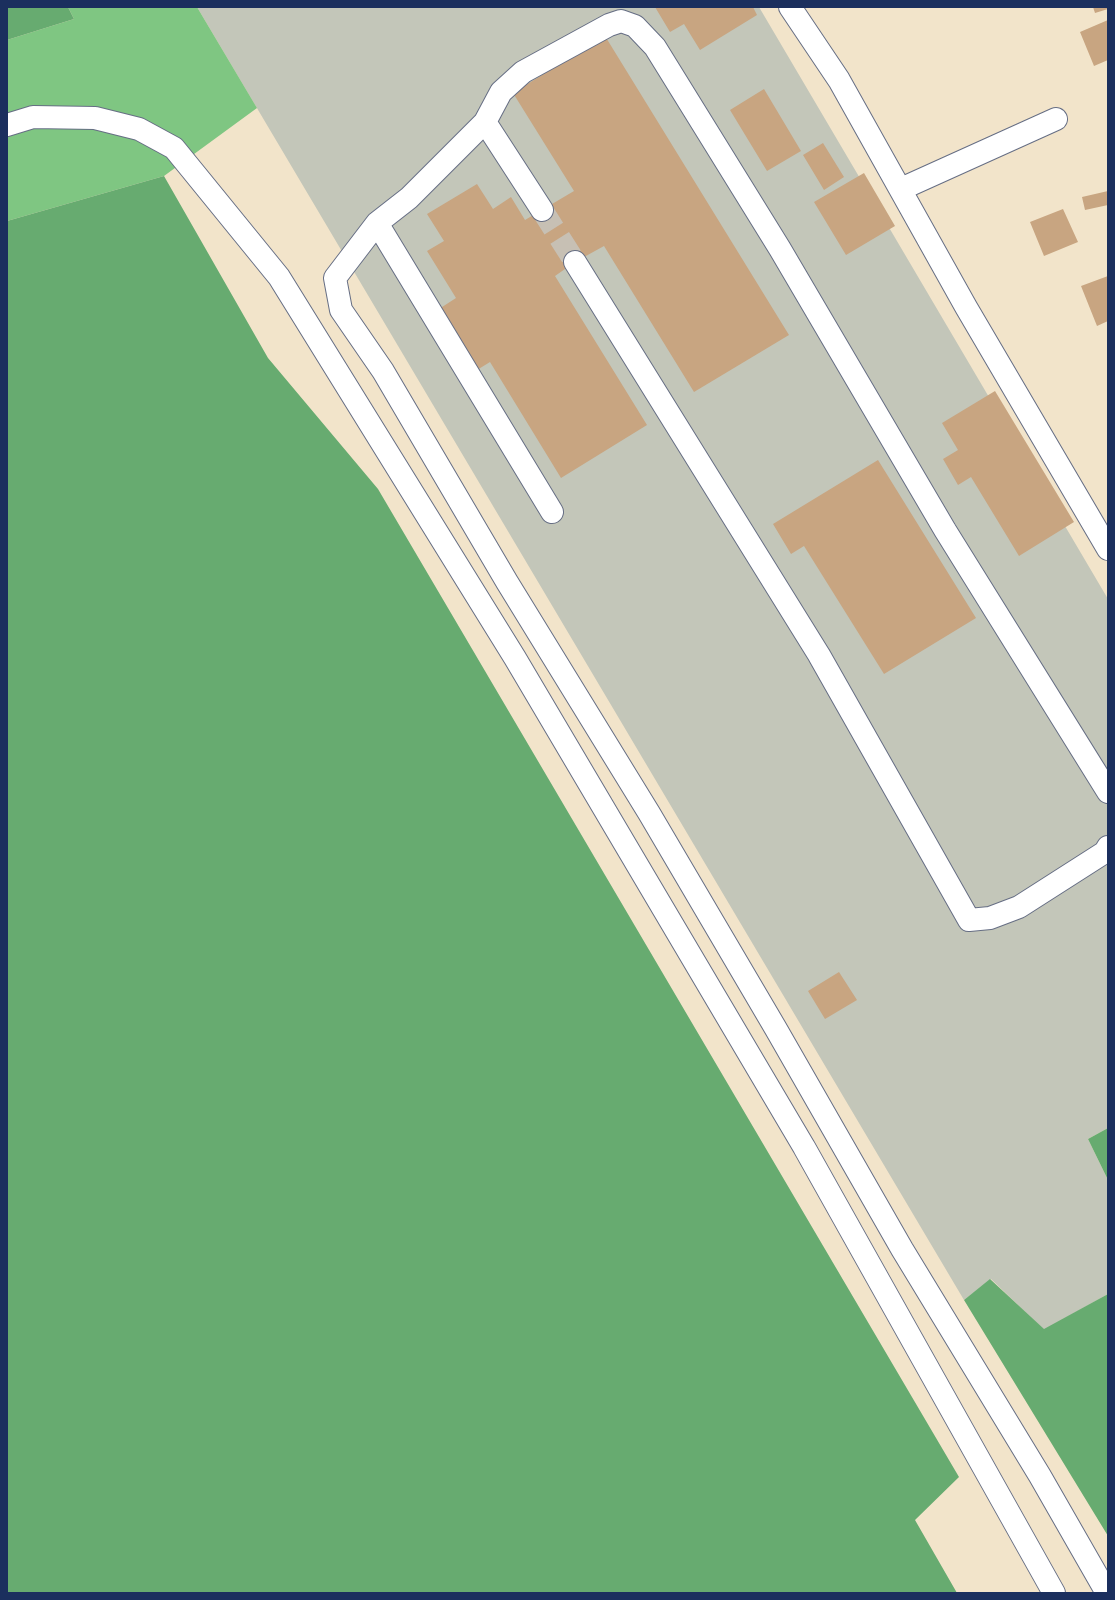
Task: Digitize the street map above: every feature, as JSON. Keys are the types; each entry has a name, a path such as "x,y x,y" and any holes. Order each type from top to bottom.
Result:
{"street":[{"path":"790,7 839,80 966,307 1108,549"},
{"path":"1107,1593 1040,1476 902,1249 772,1022 649,813 507,582 382,370 341,310 335,278 377,223 409,198 485,122 501,92 523,72 609,25 621,21 635,26 655,47 780,248 945,530 1108,792"},
{"path":"7,125 33,117 95,118 139,129 174,148 279,277 515,658 804,1147 1054,1593"},
{"path":"901,189 1056,119"},
{"path":"485,122 542,210"},
{"path":"377,223 552,512"},
{"path":"575,262 819,655 969,920 990,918 1019,907 1105,852 1108,847"}],"shaded area":[{"path":"197,7 759,7 1108,599 1108,1128 1088,1139 1108,1180 1108,1294 1044,1330 991,1279 964,1300"}],"green space":[{"path":"7,7 68,7 74,19 7,40"},
{"path":"68,7 197,7 257,108 164,176 7,221 7,40 74,19"},
{"path":"164,176 268,358 378,489 959,1477 915,1520 957,1593 7,1593 7,221"},
{"path":"1108,1128 1108,1180 1088,1139"},
{"path":"990,1279 1044,1329 1108,1294 1108,1536 964,1300"}],"building":[{"path":"655,7 753,7 757,15 700,50 684,24 670,32"},
{"path":"1093,7 1108,7 1108,9 1095,13"},
{"path":"1108,20 1108,60 1094,66 1080,32"},
{"path":"605,36 789,335 694,392 604,246 575,262 555,276 647,425 561,478 490,362 477,370 439,309 456,298 427,251 444,241 427,214 477,184 493,209 511,197 525,220 574,191 513,93"},
{"path":"764,89 801,151 767,171 730,110"},
{"path":"823,143 844,177 824,190 803,155"},
{"path":"864,173 895,226 846,255 814,202"},
{"path":"1108,191 1108,205 1085,210 1082,197"},
{"path":"1063,209 1078,242 1044,256 1030,222"},
{"path":"1108,276 1108,321 1097,326 1081,286"},
{"path":"995,391 1074,522 1019,556 971,477 958,485 943,459 958,450 942,423"},
{"path":"878,460 976,618 884,674 804,546 791,554 773,524"},
{"path":"839,972 857,1000 825,1019 808,991"}],"tunnel":[{"path":"542,210 575,262"}]}
